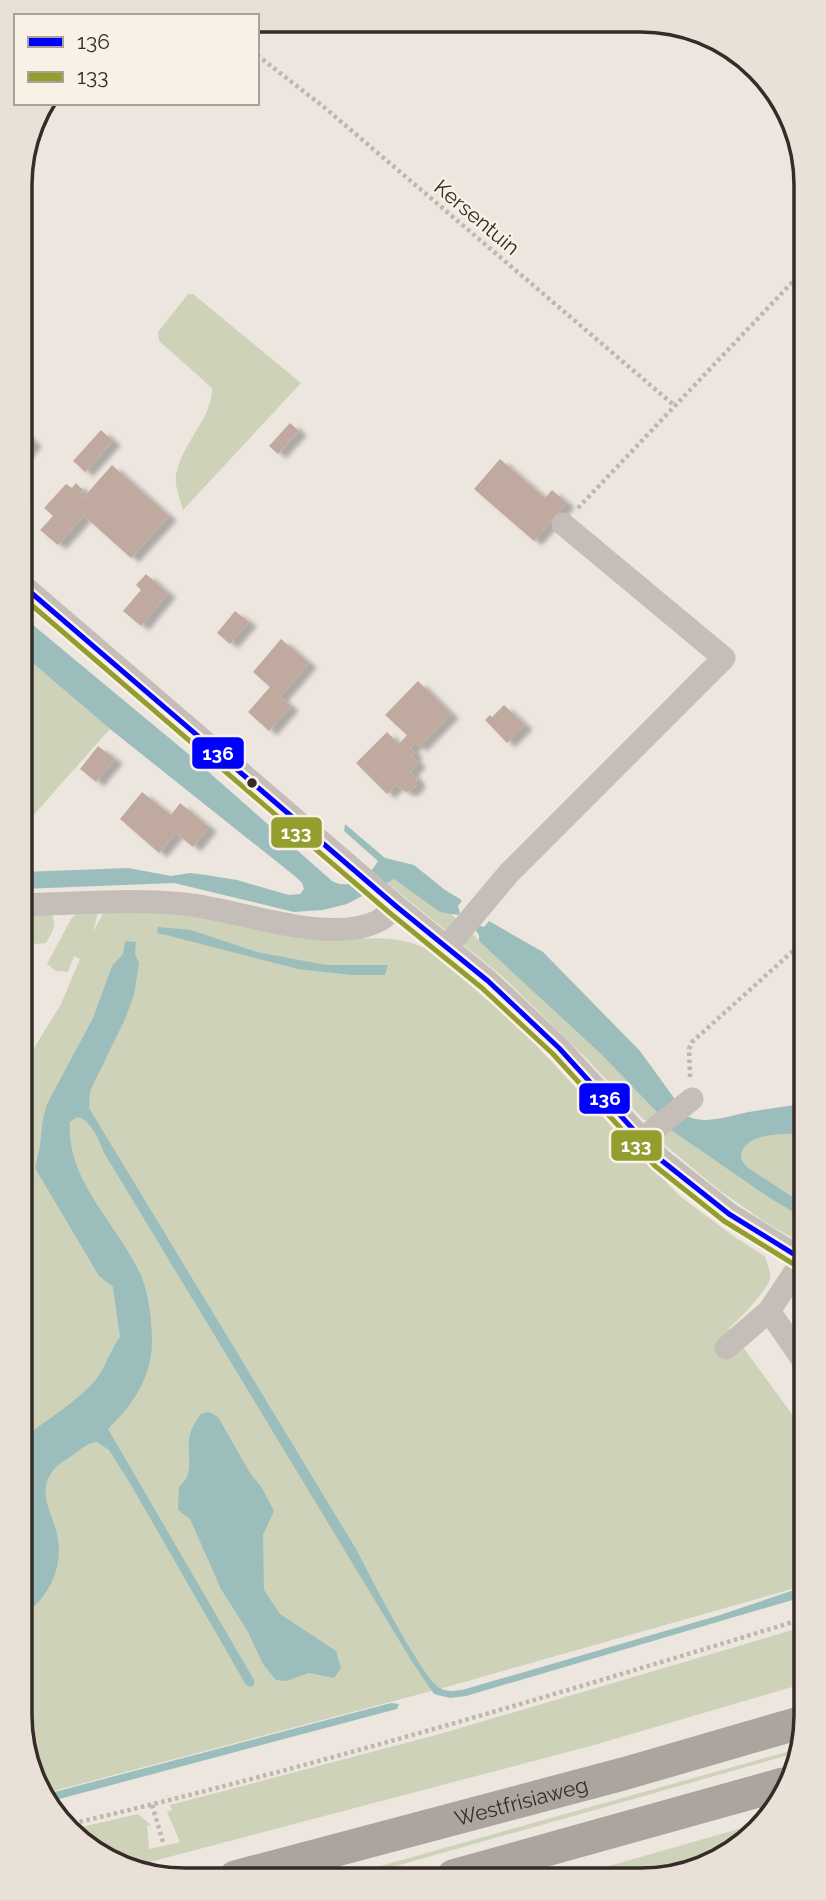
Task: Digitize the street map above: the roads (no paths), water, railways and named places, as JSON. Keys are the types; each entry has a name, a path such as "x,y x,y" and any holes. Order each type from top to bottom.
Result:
{"highway":[{"name":"Westfrisiaweg","path":"269,1868 623,1774 794,1724"},
{"path":"482,1868 778,1786"}],"street":[{"path":"447,947 509,873 724,658 563,524"},
{"path":"32,593 397,907 488,981 559,1048 661,1160 752,1230 794,1254"},
{"path":"32,905 161,902 187,904 326,929 348,929 366,925 380,920 397,907"},
{"path":"642,1139 686,1103"},
{"path":"726,1348 769,1311 794,1275"},
{"path":"769,1311 794,1347"}],"water":[{"path":"32,624 186,752 332,881 346,884 358,881 370,872 378,861 344,831 345,824 385,858 414,865 460,899 460,913 440,912 394,879 347,904 323,910 294,912 174,883 32,889 32,872 128,868 171,876 190,873 237,880 289,895 300,894 304,889 296,877 110,729 32,662"},
{"path":"489,921 543,952 640,1051 677,1102 661,1114 656,1111 602,1055 479,941 475,929 478,925 484,927"},
{"path":"158,927 191,930 257,952 326,965 388,965 385,975 352,975 298,969 157,933"},
{"path":"125,941 136,942 135,954 139,963 134,995 90,1091 89,1108 356,1549 396,1624 432,1681 445,1690 462,1690 720,1615 794,1590 794,1600 466,1696 450,1698 434,1694 106,1156 95,1133 83,1119 77,1117 70,1122 71,1144 76,1164 96,1203 142,1278 151,1317 151,1354 145,1378 133,1400 108,1429 254,1680 254,1685 246,1685 131,1485 109,1450 97,1442 84,1447 59,1464 48,1480 47,1503 57,1534 58,1557 48,1589 32,1608 32,1431 93,1383 120,1337 113,1287 99,1276 35,1168 47,1104 93,1018 112,966 123,954"},
{"path":"794,1105 794,1134 756,1139 748,1143 741,1159 747,1167 794,1198 794,1212 671,1130 686,1116 712,1120"},
{"path":"209,1412 218,1417 274,1511 263,1535 264,1590 280,1614 336,1651 341,1668 334,1678 309,1673 286,1681 276,1680 263,1664 247,1630 221,1589 190,1519 178,1510 179,1487 189,1471 190,1433 201,1414"},
{"path":"391,1703 399,1704 397,1709 56,1800 52,1793"}]}
